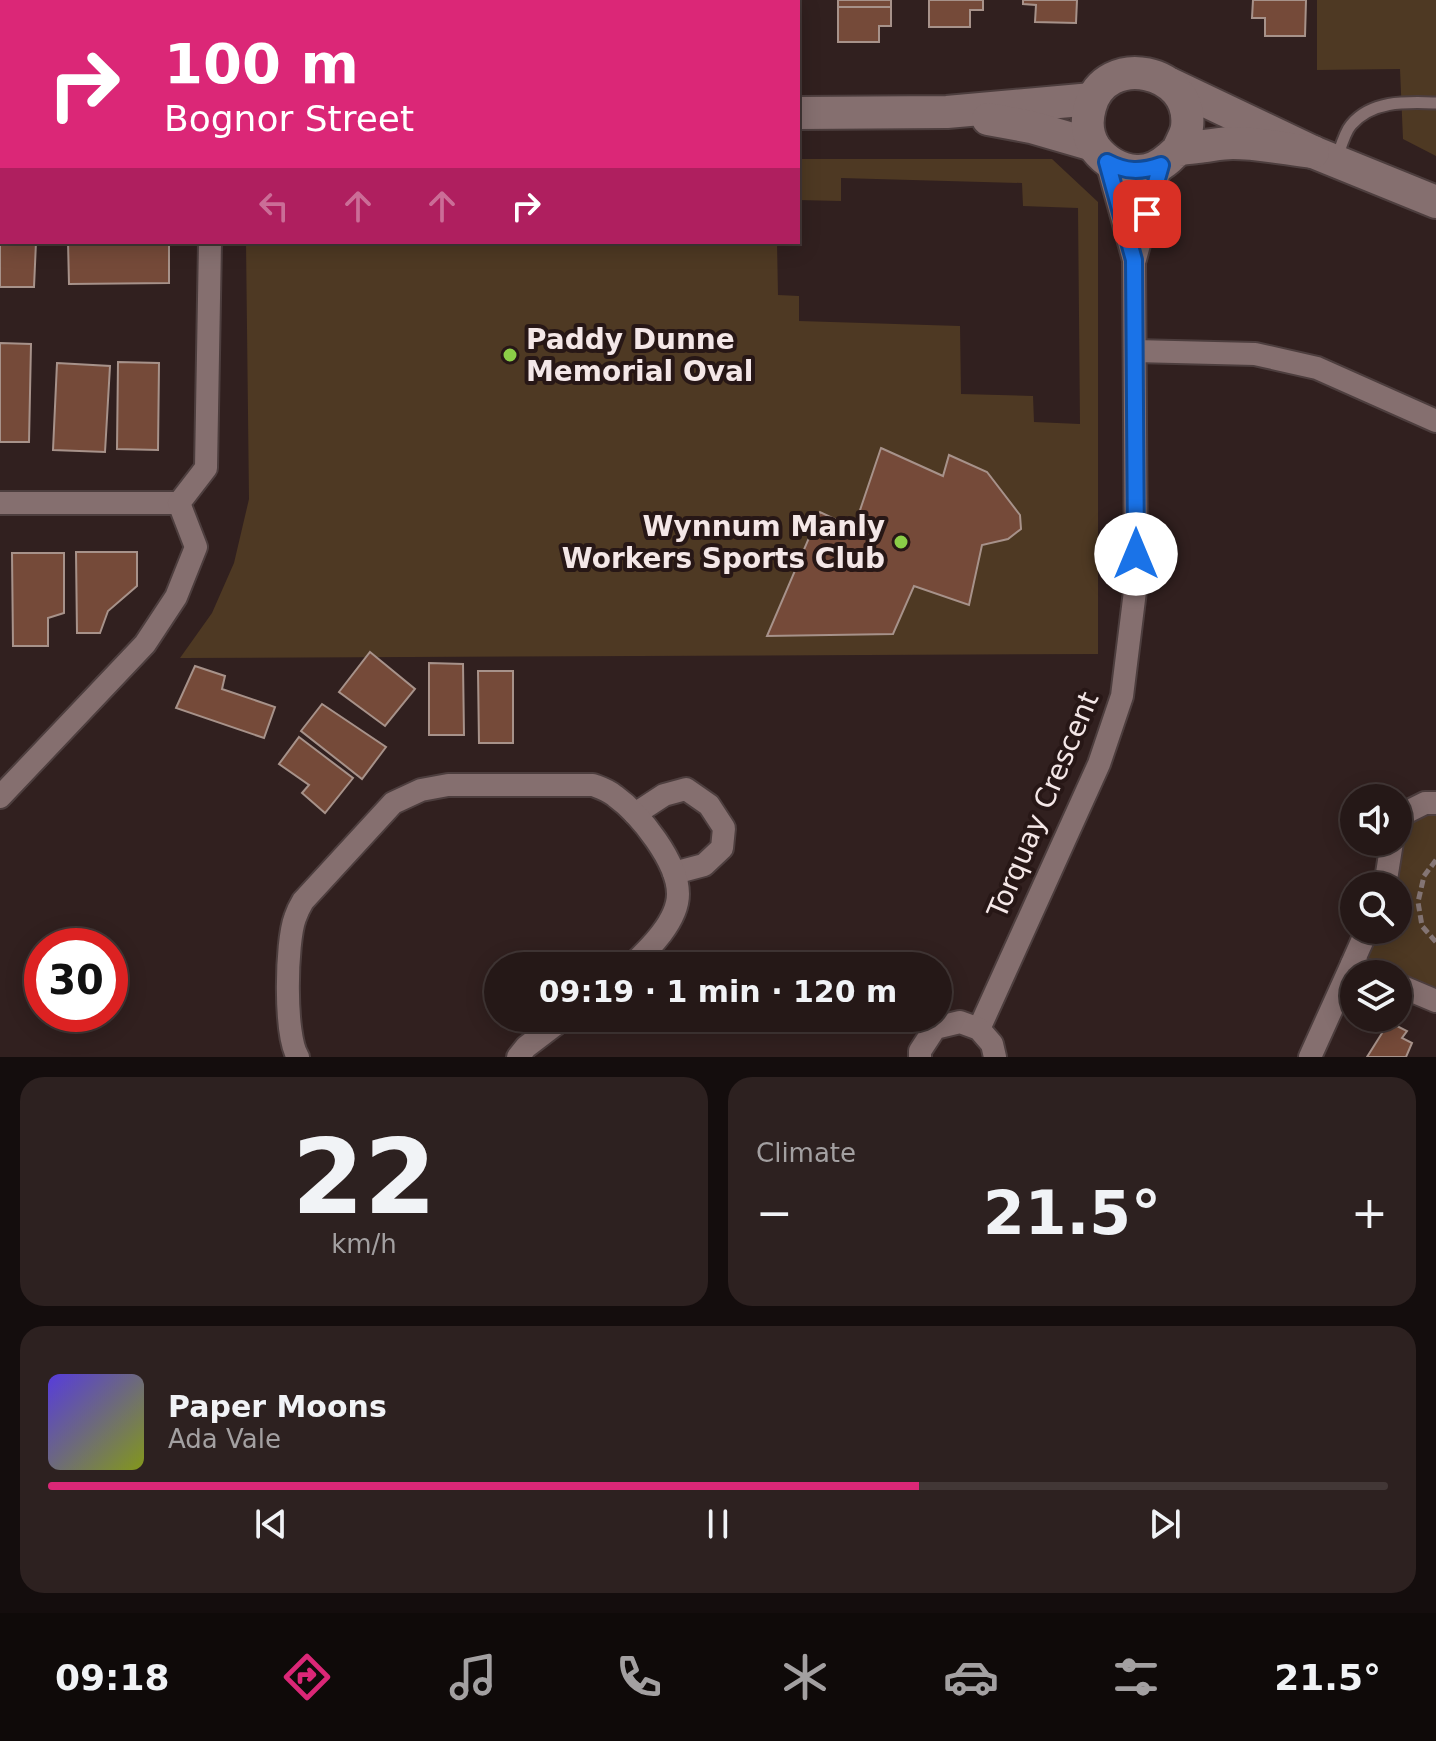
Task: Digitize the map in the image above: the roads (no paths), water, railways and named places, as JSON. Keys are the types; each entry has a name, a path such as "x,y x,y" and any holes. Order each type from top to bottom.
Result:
{"street":[{"path":"1100,154 1088,129 1087,118 1092,99 1105,83 1122,74 1146,72 1324,156 1436,202"},
{"path":"1170,84 1184,105 1187,122 1186,132 1170,157"},
{"path":"800,113 947,112 1092,99"},
{"path":"947,112 1031,127 1100,154 1118,167 1135,171 1145,171 1170,157 1235,143 1324,156"},
{"name":"Torquay Crescent","path":"979,1029 1099,764 1122,696 1136,583 1134,260 1100,154"},
{"name":"Torquay Crescent","path":"1134,260 1170,157"},
{"path":"179,503 206,468 210,244"},
{"path":"1135,351 1255,354 1317,368 1436,421"},
{"path":"0,503 179,503"},
{"path":"0,797 145,644 176,597 196,547 179,503"},
{"path":"298,1057 289,1024 289,944 294,918 303,901 393,803 421,790 448,785 593,785 606,789 635,814 663,851 674,873 678,896 672,914 646,952"},
{"path":"635,814 664,795 686,789 709,805 724,828 722,848 704,865 674,873"},
{"path":"1412,810 1425,803 1436,803"},
{"path":"1310,1057 1340,991"},
{"path":"1412,991 1436,1001"},
{"path":"920,1057 920,1051 935,1028 960,1022 979,1029 992,1044 995,1057"},
{"path":"518,1057 546,1032"}],"lane":[{"path":"1324,156 1350,126 1371,109 1400,102 1436,103"}],"place":[{"name":"Paddy Dunne Memorial Oval","path":"510,355"},
{"name":"Wynnum Manly Workers Sports Club","path":"901,542"}]}
